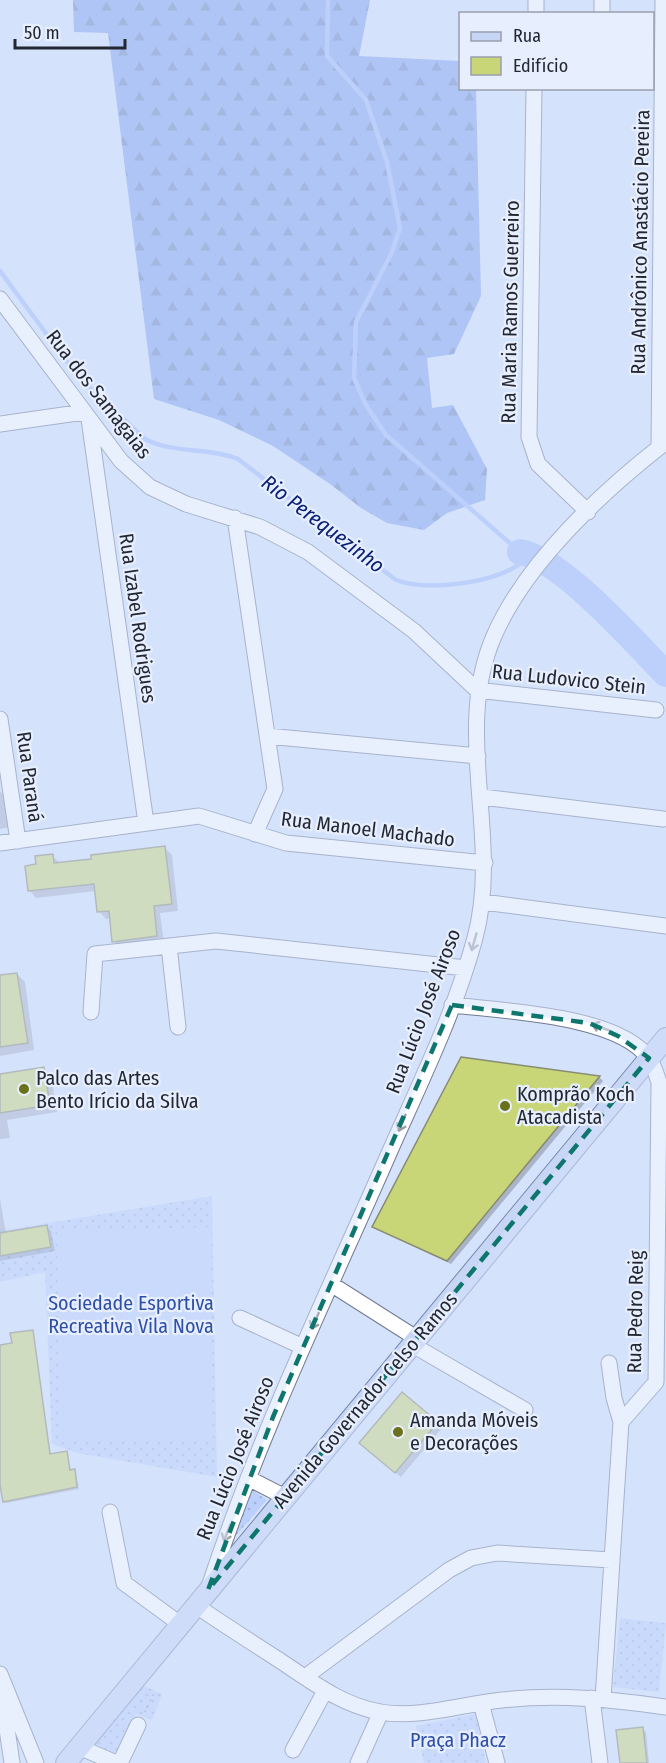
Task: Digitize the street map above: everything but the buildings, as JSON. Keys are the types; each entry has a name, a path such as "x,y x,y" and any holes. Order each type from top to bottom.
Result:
{"main road":[{"name":"Avenida Governador Celso Ramos","path":"66,1763 666,1038"}],"street":[{"name":"Rua Andrônico Anastácio Pereira","path":"662,445 663,0"},
{"name":"Rua Maria Ramos Guerreiro","path":"534,90 529,437 531,451 538,465 588,512"},
{"name":"Rua dos Samagaias","path":"0,300 121,461 150,487 177,501 235,518 283,538 346,579 414,631 477,690"},
{"path":"0,424 86,415"},
{"name":"Rua Izabel Rodrigues","path":"86,415 146,823"},
{"name":"Rua Lúcio José Airoso","path":"202,1597 248,1478 466,968 483,902 485,863 478,756 477,690 482,668 496,631 536,568 551,550 588,512 662,445"},
{"path":"235,518 275,789 255,834"},
{"name":"Rua Ludovico Stein","path":"477,690 656,710"},
{"name":"Rua Paraná","path":"0,719 18,841"},
{"path":"267,736 478,756"},
{"path":"482,797 663,819"},
{"name":"Rua Manoel Machado","path":"0,843 199,816 286,843 485,863"},
{"path":"483,902 666,926"},
{"path":"91,1012 95,954 216,941 466,968"},
{"path":"169,946 178,1027"},
{"path":"452,1005 589,1023 618,1035 649,1058"},
{"name":"Rua Pedro Reig","path":"621,1422 656,1382 662,1082 649,1058"},
{"path":"331,1284 414,1341 525,1410"},
{"path":"240,1318 303,1347"},
{"path":"600,1763 598,1698 621,1422 614,1398 609,1364"},
{"path":"248,1478 285,1497"},
{"path":"110,1512 124,1583 180,1624"},
{"path":"305,1677 449,1570 471,1558 497,1553 611,1560"},
{"path":"202,1597 305,1677 355,1706 381,1712 409,1713 481,1702 527,1698 598,1698 666,1707"},
{"path":"0,1676 12,1763"},
{"path":"0,1676 36,1763"},
{"path":"293,1750 326,1691"},
{"path":"481,1702 497,1763"},
{"path":"358,1763 381,1712"},
{"path":"120,1763 138,1725"},
{"path":"79,1747 116,1763"}],"path":[{"path":"138,1674 153,1695 138,1725"}],"highlighted area":[{"path":"452,1005 589,1023 618,1036 649,1058 556,1170 208,1590 273,1417"}],"green space":[{"path":"73,0 370,0 359,56 459,61 459,90 476,90 481,296 454,354 427,358 432,408 453,405 487,469 485,500 447,513 424,530 387,523 361,508 273,446 219,420 154,399 108,33 74,32"},
{"name":"Sociedade Esportiva Recreativa Vila Nova","path":"212,1196 217,1477 77,1453 52,1444 45,1272 0,1282 0,1231"},
{"name":"Sociedade Esportiva Recreativa Vila Nova","path":"209,1227 213,1438 60,1442 57,1231"},
{"path":"252,1490 267,1500 232,1540"},
{"path":"620,1618 666,1623 659,1692 613,1687"},
{"path":"142,1685 162,1694 152,1720 136,1714 118,1755 94,1745"},
{"name":"Praça Phacz","path":"476,1714 486,1763 424,1763 416,1726"}],"waterway":[{"name":"Rio Perequezinho","path":"0,271 79,378 145,439 168,447 227,455 238,459 396,580 409,584 460,584 495,576 521,563 520,552 386,435 366,405 354,378 356,322 392,252 400,228 387,162 366,100 327,56 328,0"},
{"name":"Rio Perequezinho","path":"520,552 537,558 556,569 576,585 617,623 666,674"}],"place":[{"name":"Palco das Artes Bento Irício da Silva","path":"24,1089"},
{"name":"Komprão Koch Atacadista","path":"505,1106"},
{"name":"Amanda Móveis e Decorações","path":"398,1432"}]}
